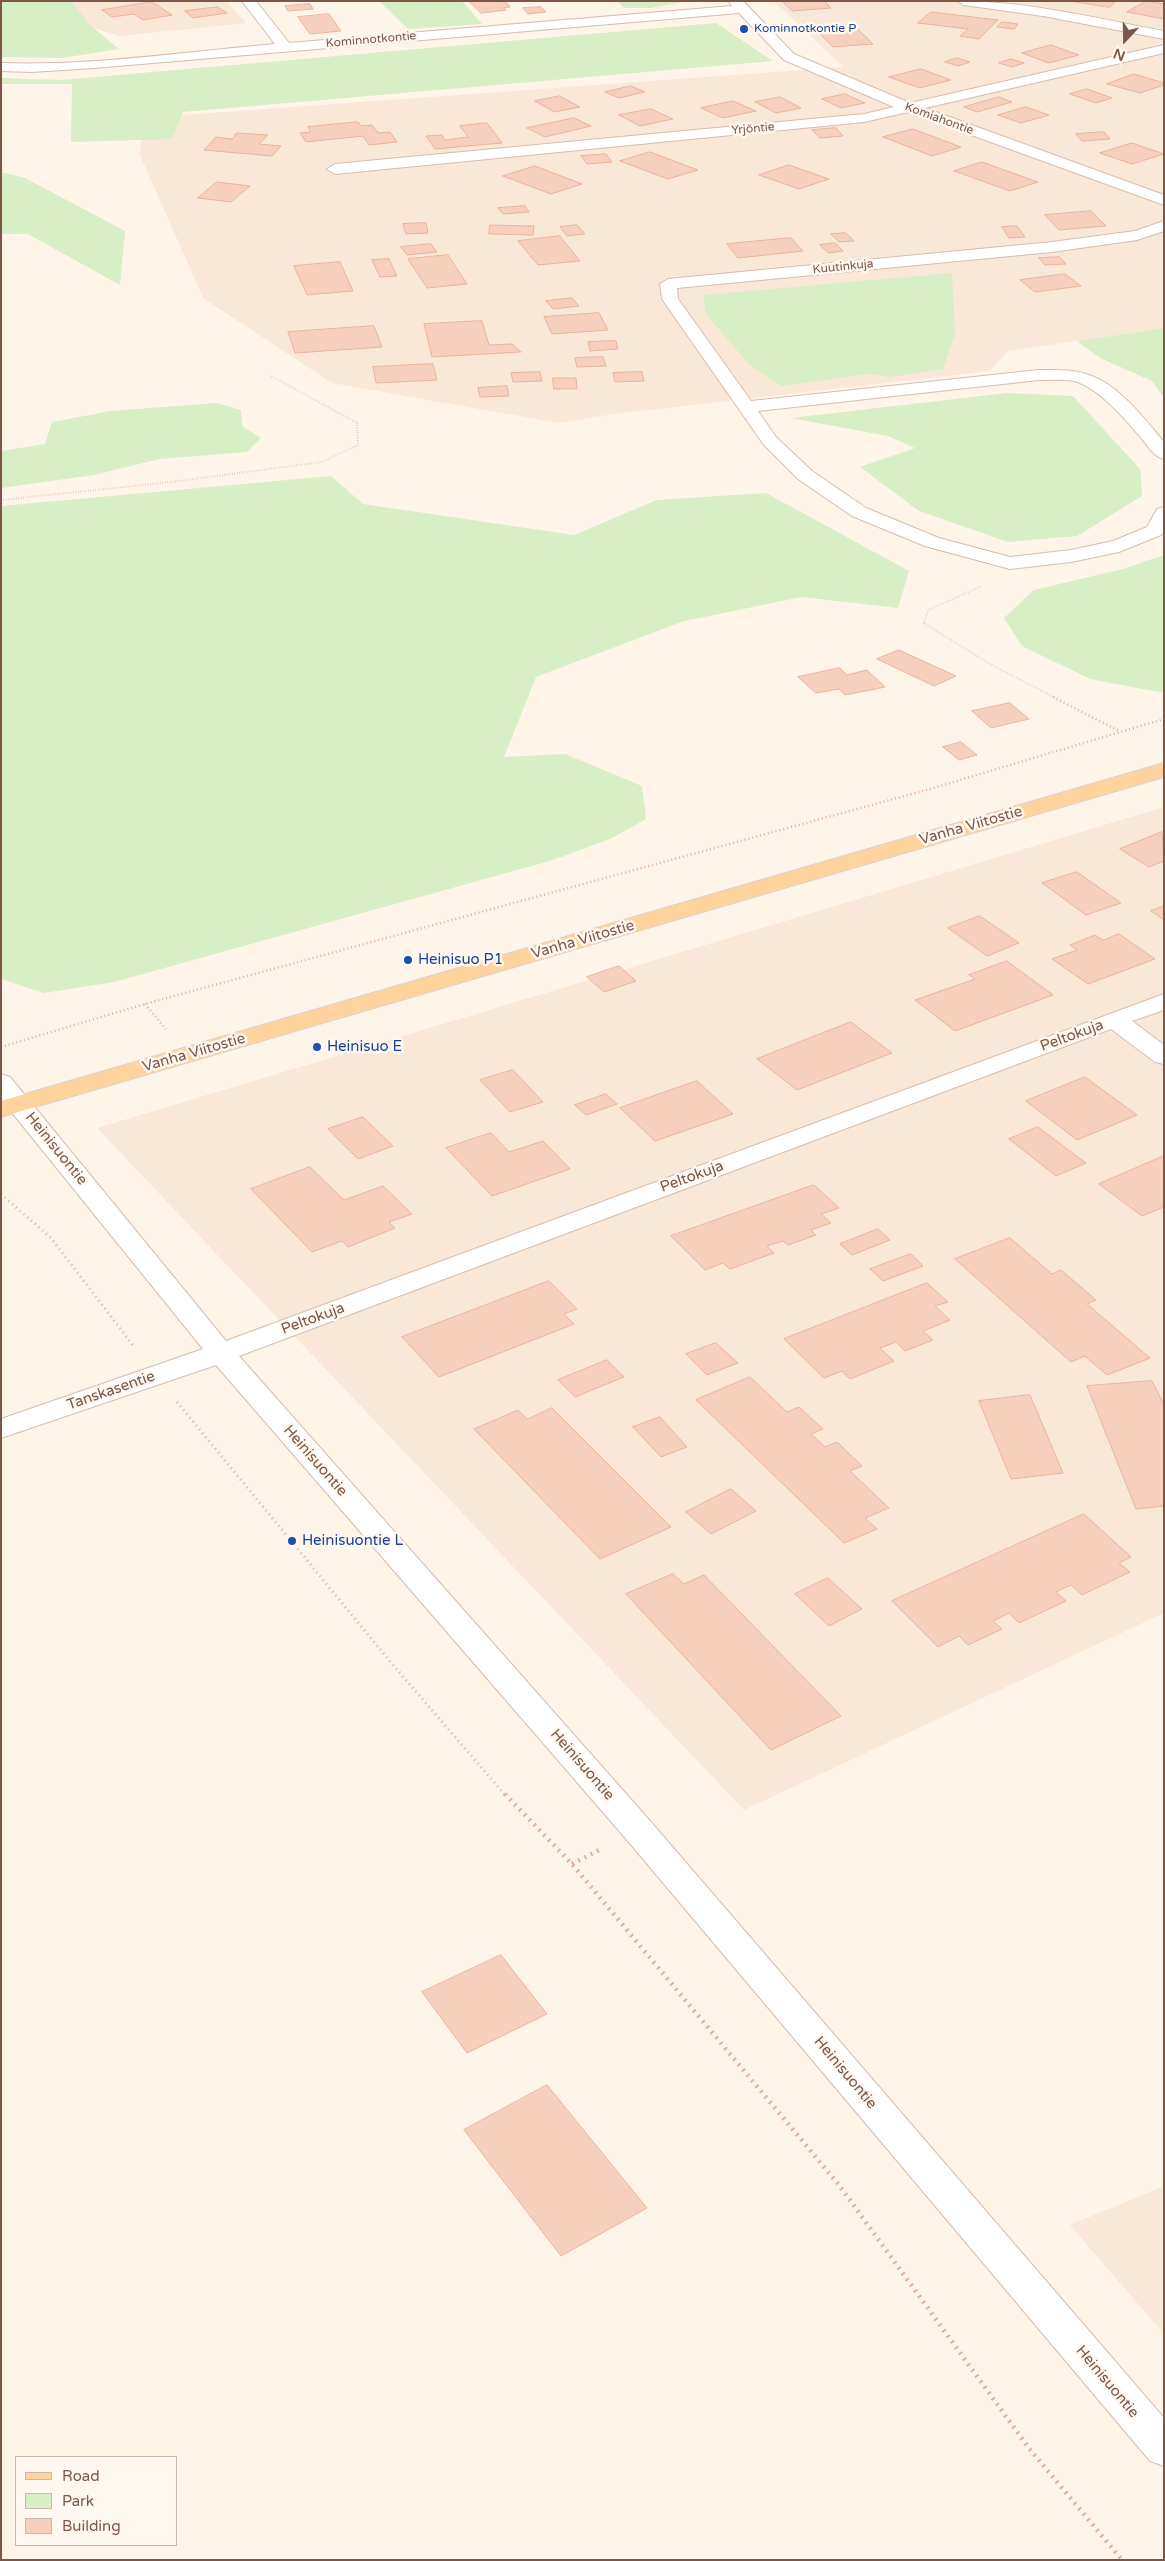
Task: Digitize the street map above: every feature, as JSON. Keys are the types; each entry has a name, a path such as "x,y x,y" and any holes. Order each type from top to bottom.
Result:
{"main road":[{"name":"Vanha Viitostie","path":"7,1098 1164,770"}],"street":[{"path":"249,1 285,48"},
{"path":"964,1 1042,12 1164,35"},
{"name":"Kominnotkontie","path":"1,67 32,68 85,65 592,20 738,5"},
{"name":"Komiahontie","path":"738,5 789,57 910,108 1164,200"},
{"path":"582,8 592,20"},
{"name":"Yrjöntie","path":"335,169 864,118 1164,50"},
{"name":"Kuutinkuja","path":"1164,226 1137,234 1052,247 668,284 670,299 748,407 770,441 805,475 859,512 932,542 1010,563 1071,556 1119,546 1154,531 1164,513"},
{"path":"748,407 1039,375 1068,374 1088,380 1108,395 1164,454"},
{"name":"Peltokuja","path":"221,1353 1164,1001"},
{"path":"1114,1020 1164,1057"},
{"name":"Heinisuontie","path":"7,1098 221,1353 639,1831 1164,2448"},
{"name":"Tanskasentie","path":"1,1429 221,1353"}],"path":[{"path":"1,500 171,482 322,462 358,445 357,424 271,376"},
{"path":"1010,563 987,583 928,610 924,623 988,663 1120,732"},
{"path":"1,1047 145,1004 930,789 1164,719"},
{"path":"1,1194 51,1238 156,1376 393,1665 492,1781 572,1864 840,2185 1028,2447 1122,2560"}],"shaded area":[{"path":"1,1 226,1 246,23 120,36"},
{"path":"774,1 1164,1 1164,328 1008,351 990,371 614,414 559,423 332,383 203,298 140,155 142,118 843,67"},
{"path":"1164,807 1164,1613 744,1810 97,1128"},
{"path":"1164,2186 1164,2334 1070,2225"}],"green space":[{"path":"1,1 71,1 89,24 119,49 62,58 1,57"},
{"path":"379,1 462,1 482,24 408,29"},
{"path":"617,1 689,1 650,8 624,8"},
{"path":"716,23 773,61 183,112 172,139 71,142 72,84 1,84 1,78 61,80"},
{"path":"1,172 25,178 125,231 120,285 28,234 1,234"},
{"path":"952,273 955,334 943,369 890,377 869,374 781,386 750,365 706,314 703,295"},
{"path":"1164,328 1164,398 1152,381 1100,358 1077,341"},
{"path":"1007,393 1073,396 1140,469 1142,496 1077,536 1008,542 919,511 860,467 915,448 888,436 791,418"},
{"path":"216,403 241,410 242,426 261,438 247,452 159,459 94,475 1,488 1,451 45,444 52,422 111,411"},
{"path":"331,476 363,504 574,535 657,500 766,493 909,571 898,608 802,597 684,621 536,677 504,757 565,754 642,786 646,819 612,838 553,860 114,982 44,993 1,979 1,506"},
{"path":"1164,555 1164,693 1090,679 1022,646 1004,618 1034,590 1123,569"}],"building":[{"path":"469,1 505,1 510,7 503,8 506,10 481,13"},
{"path":"782,1 824,1 831,8 793,11"},
{"path":"1069,1 1116,1 1110,7"},
{"path":"1147,1 1164,4 1164,19 1127,12"},
{"path":"152,2 172,15 143,20 134,14 112,17 102,10"},
{"path":"310,4 313,9 288,11 285,6"},
{"path":"218,7 227,13 193,18 185,11"},
{"path":"541,7 546,12 528,14 523,8"},
{"path":"931,12 998,20 979,39 960,36 968,29 918,23"},
{"path":"329,14 341,31 310,34 298,17"},
{"path":"1002,22 1018,24 1014,29 997,27"},
{"path":"857,28 873,44 833,47 817,31"},
{"path":"1051,45 1079,55 1049,63 1022,53"},
{"path":"957,58 970,62 958,66 945,62"},
{"path":"1011,59 1024,63 1012,67 999,63"},
{"path":"921,69 951,80 920,88 889,77"},
{"path":"1134,74 1164,83 1164,85 1140,93 1107,84"},
{"path":"631,86 645,92 619,98 605,92"},
{"path":"1087,89 1112,98 1096,103 1070,94"},
{"path":"845,94 865,103 841,108 822,99"},
{"path":"560,96 580,107 554,112 535,101"},
{"path":"780,97 801,108 776,113 755,102"},
{"path":"999,97 1012,102 977,112 964,107"},
{"path":"733,101 756,111 723,118 701,108"},
{"path":"1026,107 1049,115 1021,123 998,115"},
{"path":"651,109 673,119 640,126 619,115"},
{"path":"574,118 591,126 545,137 527,128"},
{"path":"358,122 361,126 372,125 378,133 390,132 397,142 369,145 363,136 306,142 300,133 311,132 308,127"},
{"path":"487,123 502,143 435,149 426,136 442,135 445,140 468,137 460,126"},
{"path":"836,128 843,136 820,138 812,130"},
{"path":"913,129 961,147 932,156 883,137"},
{"path":"1104,132 1110,139 1082,141 1076,134"},
{"path":"237,133 268,135 259,144 281,146 272,156 204,150 216,137 232,139"},
{"path":"1132,143 1164,154 1132,164 1100,153"},
{"path":"650,152 698,170 668,179 620,161"},
{"path":"606,154 612,162 587,164 581,156"},
{"path":"982,162 1038,182 1010,191 954,171"},
{"path":"789,165 829,179 799,189 759,175"},
{"path":"535,166 582,184 551,194 503,176"},
{"path":"217,182 250,186 231,202 198,198"},
{"path":"525,206 529,212 503,214 498,208"},
{"path":"1091,211 1106,226 1059,230 1045,215"},
{"path":"426,223 428,233 406,234 403,224"},
{"path":"490,225 534,226 533,235 489,234"},
{"path":"577,225 585,234 567,236 560,227"},
{"path":"1017,226 1025,237 1009,238 1002,227"},
{"path":"846,233 854,241 839,242 831,234"},
{"path":"560,236 580,261 538,265 518,241"},
{"path":"791,238 803,251 738,258 727,244"},
{"path":"835,243 843,251 828,253 820,245"},
{"path":"431,244 437,252 407,255 401,247"},
{"path":"448,255 467,284 427,288 408,259"},
{"path":"1060,257 1066,264 1045,265 1039,258"},
{"path":"389,259 397,276 380,277 372,260"},
{"path":"340,262 353,291 307,295 294,266"},
{"path":"1065,274 1081,286 1035,292 1020,280"},
{"path":"572,298 579,306 553,309 546,301"},
{"path":"599,313 608,330 552,334 544,317"},
{"path":"482,321 489,345 512,344 521,352 432,357 424,324"},
{"path":"374,326 382,347 295,353 288,332"},
{"path":"616,341 618,349 590,351 588,342"},
{"path":"603,357 606,366 577,367 575,358"},
{"path":"433,364 437,380 376,383 373,367"},
{"path":"540,372 542,381 513,382 511,373"},
{"path":"642,372 644,381 615,382 613,373"},
{"path":"553,378 576,378 577,389 554,389"},
{"path":"507,386 509,396 480,397 478,388"},
{"path":"899,650 956,676 934,686 877,659"},
{"path":"840,668 847,675 867,670 885,687 845,695 839,689 816,693 798,677"},
{"path":"1010,703 1029,719 991,728 972,711"},
{"path":"961,742 977,755 959,760 943,747"},
{"path":"1162,832 1164,861 1149,867 1120,849"},
{"path":"1077,872 1121,903 1086,915 1042,883"},
{"path":"1164,906 1164,920 1151,911"},
{"path":"980,916 1019,943 987,956 948,928"},
{"path":"1119,934 1155,959 1088,984 1052,959 1077,950 1070,945 1095,935 1103,940"},
{"path":"1007,961 1053,995 955,1031 915,1000 975,979 969,975"},
{"path":"619,966 636,981 604,992 587,977"},
{"path":"851,1022 892,1053 797,1090 757,1059"},
{"path":"513,1070 543,1102 510,1112 480,1080"},
{"path":"1085,1077 1137,1115 1077,1140 1026,1101"},
{"path":"697,1081 733,1114 655,1141 620,1108"},
{"path":"606,1094 617,1104 586,1115 575,1105"},
{"path":"363,1117 393,1146 358,1159 328,1129"},
{"path":"1038,1127 1086,1163 1056,1176 1009,1139"},
{"path":"491,1133 509,1152 543,1141 570,1169 492,1196 446,1148"},
{"path":"1164,1156 1164,1207 1142,1216 1099,1184"},
{"path":"310,1167 344,1200 383,1186 412,1214 389,1222 395,1228 348,1247 342,1241 312,1252 251,1189"},
{"path":"814,1185 839,1208 821,1214 831,1223 811,1230 816,1235 788,1245 783,1241 767,1246 774,1253 730,1269 723,1263 705,1270 671,1236"},
{"path":"878,1229 890,1240 852,1255 840,1244"},
{"path":"1010,1238 1052,1274 1061,1270 1096,1300 1087,1304 1150,1358 1107,1375 1085,1356 1071,1362 955,1259"},
{"path":"911,1254 923,1266 883,1281 870,1269"},
{"path":"549,1281 577,1309 564,1314 574,1324 439,1377 402,1337"},
{"path":"927,1283 948,1302 935,1306 950,1320 923,1331 933,1340 905,1351 896,1342 880,1348 894,1361 850,1379 842,1371 824,1378 784,1339"},
{"path":"716,1343 738,1363 707,1375 686,1354"},
{"path":"607,1360 624,1377 575,1397 558,1380"},
{"path":"750,1377 787,1412 799,1407 823,1429 811,1434 825,1447 837,1442 862,1466 850,1471 889,1508 865,1518 877,1529 844,1543 696,1400"},
{"path":"1152,1381 1164,1404 1164,1506 1136,1509 1087,1386"},
{"path":"1030,1395 1063,1473 1011,1479 979,1401"},
{"path":"552,1408 671,1527 600,1559 474,1429 518,1410 527,1419"},
{"path":"660,1417 687,1447 661,1457 633,1427"},
{"path":"731,1489 756,1511 711,1534 686,1512"},
{"path":"1084,1514 1131,1557 1119,1563 1130,1572 1082,1595 1071,1585 1056,1592 1066,1601 1019,1623 1009,1613 993,1621 1002,1629 968,1645 959,1636 938,1647 892,1601"},
{"path":"673,1574 684,1584 704,1575 841,1716 771,1750 626,1594"},
{"path":"828,1578 862,1609 829,1626 795,1594"},
{"path":"501,1955 547,2014 467,2053 422,1992"},
{"path":"547,2085 647,2208 561,2256 464,2130"}],"place":[{"name":"Kominnotkontie P","path":"744,29"},
{"name":"Heinisuo P1","path":"408,960"},
{"name":"Heinisuo E","path":"317,1047"},
{"name":"Heinisuontie L","path":"292,1541"}]}
